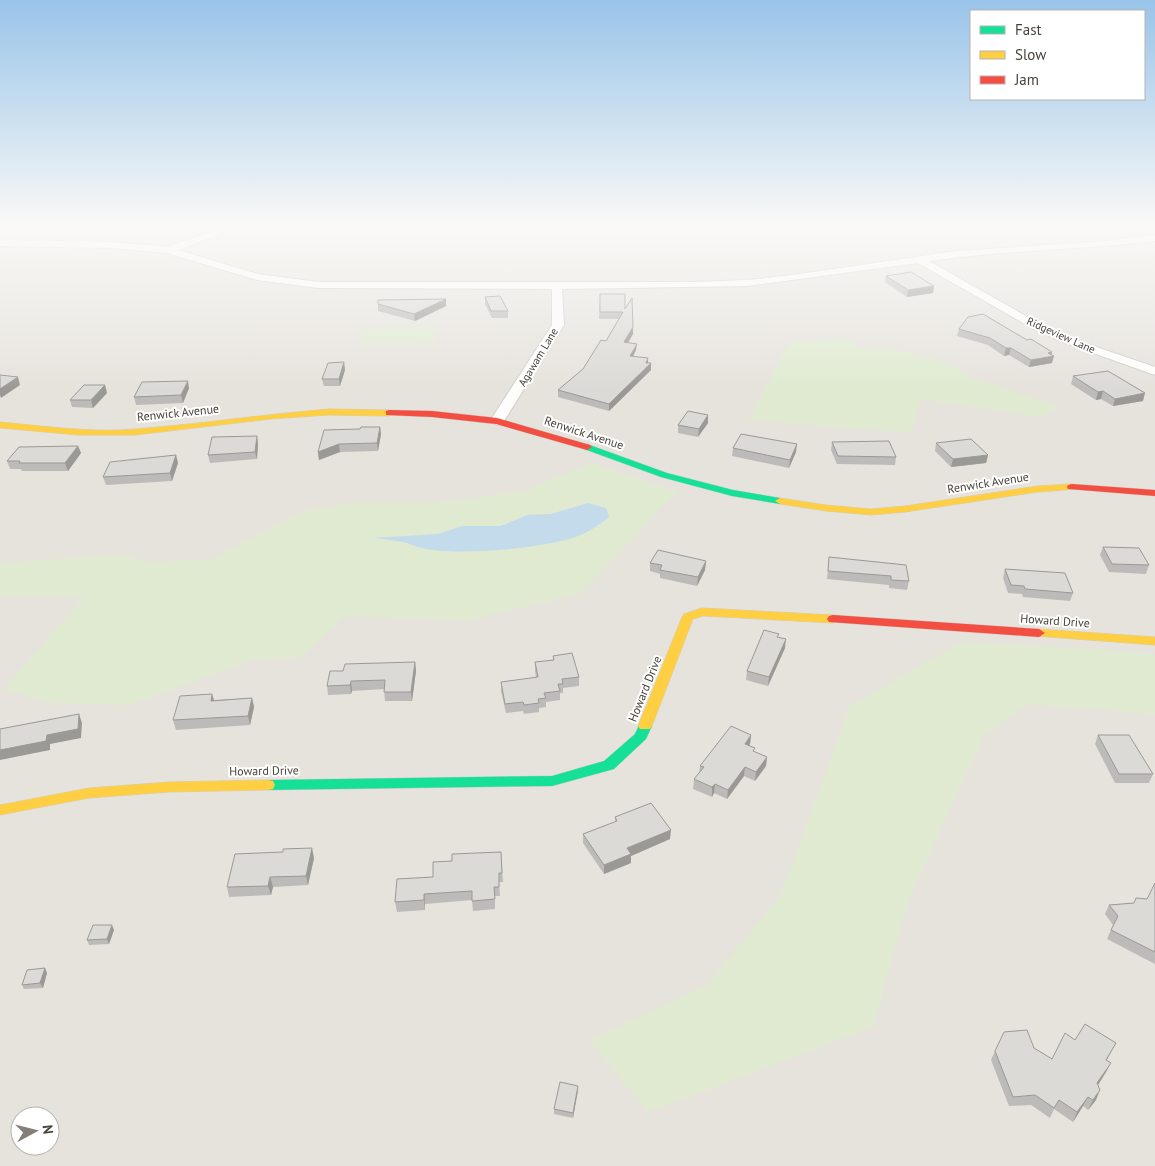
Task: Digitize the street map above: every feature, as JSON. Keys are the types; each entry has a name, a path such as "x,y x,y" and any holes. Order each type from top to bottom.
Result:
{"street":[{"path":"283,280 318,285 557,286 695,285 771,280"},
{"name":"Ridgeview Lane","path":"956,280 1036,326 1069,341 1155,371"},
{"name":"Agawam Lane","path":"497,421 558,325 557,286"},
{"name":"Renwick Avenue","path":"0,425 78,432 135,432 271,416 378,412 432,414 497,421 598,451 681,479 732,493 826,508 871,512 905,510 1038,489 1078,487 1155,493"},
{"name":"Howard Drive","path":"0,810 89,793 169,787 552,781 609,765 641,736 688,617 702,612 856,620 1155,641"}],"shaded area":[{"path":"0,280 1155,280 1155,1166 0,1166"}],"green space":[{"path":"435,327 434,343 359,345 362,329"},
{"path":"848,338 857,348 886,348 941,360 975,379 1057,406 1042,417 921,399 911,433 748,420 789,342"},
{"path":"592,463 677,492 580,594 468,620 345,616 301,657 251,660 130,705 54,703 3,689 84,597 0,596 0,563 121,555 145,562 209,560 307,510 356,503 436,503 524,491","holes":["588,503 570,539 496,550 456,551 421,548 403,542 376,538 438,534 462,526 501,526 527,515 551,514"]},
{"path":"962,642 1107,650 1155,655 1155,714 1029,704 985,734 909,898 873,1027 648,1112 590,1040 707,985 781,895 850,706"}],"water":[{"path":"588,503 606,508 609,517 580,535 536,546 455,551 421,548 403,542 373,538 438,534 462,526 501,526 527,515 551,514"}],"building":[{"path":"893,280 925,280 934,286 908,290"},
{"path":"600,294 625,294 625,309 632,298 633,327 624,342 637,344 630,356 648,358 646,363 651,363 609,404 558,390 583,369 601,340 606,341 623,312 600,312"},
{"path":"500,296 508,311 491,311 485,297"},
{"path":"446,299 414,314 378,304 378,300"},
{"path":"983,314 1027,340 1031,339 1052,352 1048,353 1054,356 1031,360 990,338 959,329 968,317"},
{"path":"344,362 339,379 322,379 328,363"},
{"path":"1108,371 1145,393 1115,399 1103,391 1098,392 1073,376"},
{"path":"0,375 18,377 0,389"},
{"path":"188,381 181,395 134,397 142,382"},
{"path":"84,385 105,385 91,400 70,400"},
{"path":"688,411 708,415 699,429 678,425"},
{"path":"361,427 380,427 377,443 339,444 318,452 324,430 360,429"},
{"path":"741,434 797,444 790,460 733,448"},
{"path":"257,436 255,452 208,455 212,437"},
{"path":"971,439 988,455 953,459 936,443"},
{"path":"889,441 896,457 838,456 832,442"},
{"path":"78,446 65,463 19,463 20,461 7,461 19,447"},
{"path":"176,455 170,473 103,477 110,462"},
{"path":"1103,547 1139,548 1149,565 1112,564"},
{"path":"658,550 706,561 698,577 660,570 662,565 650,563"},
{"path":"829,557 906,565 909,581 891,580 891,576 828,571"},
{"path":"1005,569 1065,573 1073,593 1025,589 1024,586 1011,585"},
{"path":"764,630 779,634 777,637 786,639 769,677 747,671"},
{"path":"572,653 579,677 562,679 563,684 558,684 560,691 544,693 546,698 538,699 539,703 524,705 523,702 505,704 501,682 538,677 535,662 554,660 553,656"},
{"path":"415,662 411,692 384,692 385,680 351,681 350,685 327,686 330,671 343,671 345,664"},
{"path":"212,694 211,701 252,698 248,716 173,720 180,696"},
{"path":"79,714 78,729 47,735 46,741 0,750 0,729"},
{"path":"731,726 751,735 745,744 755,748 753,751 767,757 756,772 745,767 728,790 715,784 712,787 694,779 704,767 700,766"},
{"path":"1098,735 1129,735 1153,774 1119,774"},
{"path":"651,803 671,830 627,848 631,854 604,865 583,834 617,821 615,817"},
{"path":"312,848 306,876 270,877 268,886 227,887 235,854 283,852 283,849"},
{"path":"501,852 502,873 499,873 499,887 494,887 495,899 472,901 472,891 424,894 424,900 395,902 397,879 433,877 433,862 452,861 452,854"},
{"path":"1155,883 1155,952 1111,930 1118,916 1109,905 1134,903 1136,898 1147,899"},
{"path":"93,925 112,925 107,939 87,940"},
{"path":"45,968 40,983 22,985 27,970"},
{"path":"1085,1024 1116,1043 1106,1060 1111,1063 1097,1083 1100,1090 1093,1100 1088,1097 1077,1112 1059,1100 1054,1108 1035,1095 1013,1097 995,1051 1004,1032 1027,1030 1034,1048 1052,1059 1065,1033 1075,1040"},
{"path":"560,1082 578,1086 573,1113 554,1109"}],"traffic: fast":[{"path":"587,447 664,475 732,493 780,501"},
{"path":"268,785 552,781 609,765 641,736 645,726"}],"traffic: slow":[{"path":"0,425 78,432 135,432 271,416 329,412 389,413"},
{"path":"780,501 871,512 905,509 1038,489 1072,487"},
{"path":"645,726 688,617 702,612 833,619"},
{"path":"1039,633 1155,641"},
{"path":"0,810 89,793 169,787 268,785"}],"traffic: jam":[{"path":"389,413 432,414 497,421 587,447"},
{"path":"1072,487 1155,493"},
{"path":"833,619 1039,633"}]}
